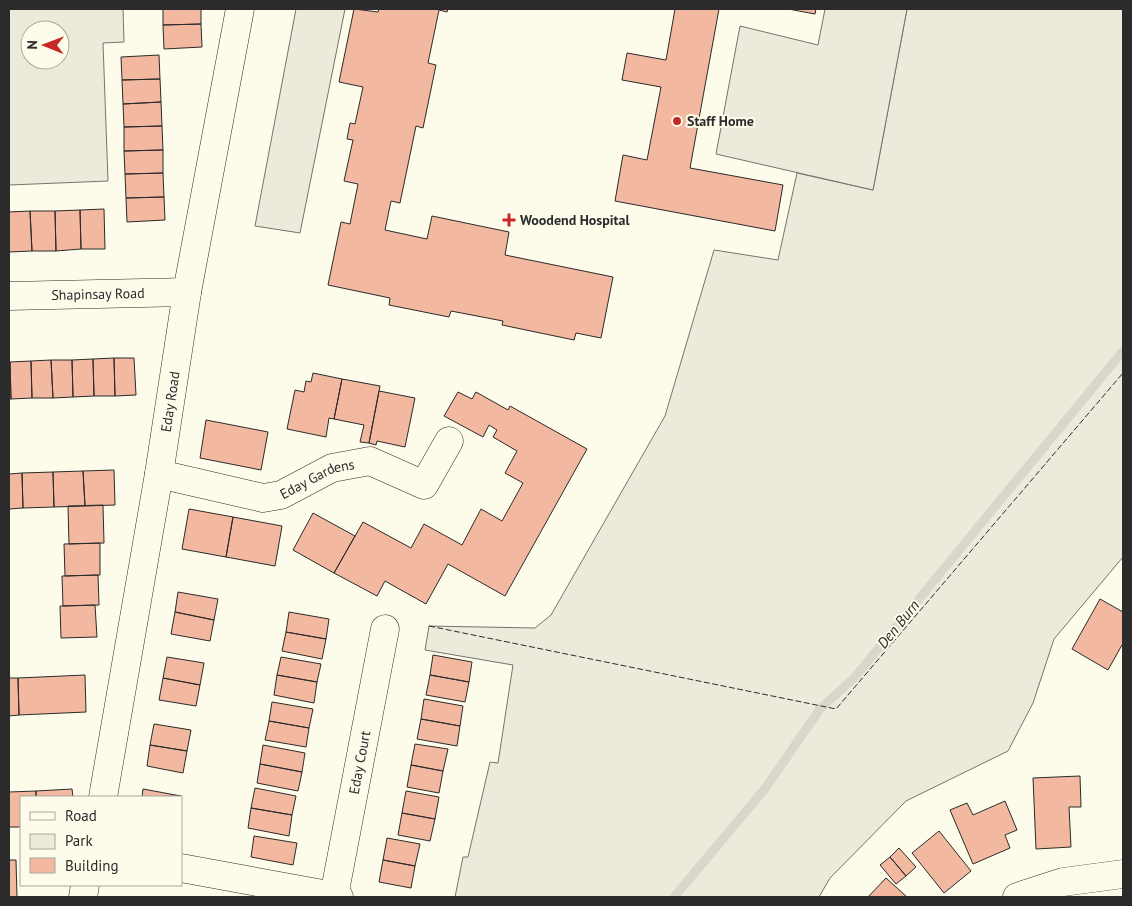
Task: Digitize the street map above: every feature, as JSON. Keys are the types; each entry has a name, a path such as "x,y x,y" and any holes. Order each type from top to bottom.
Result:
{"street":[{"name":"Eday Road","path":"104,796 159,474 187,292 240,9"},
{"name":"Shapinsay Road","path":"9,296 187,292"},
{"name":"Eday Gardens","path":"159,474 263,498 281,495 332,468 370,461 424,485 449,441"},
{"name":"Eday Court","path":"182,868 337,897 385,629"},
{"path":"1017,897 1063,882 1123,874"}],"green space":[{"path":"9,9 123,9 124,42 103,43 108,181 9,185"},
{"path":"907,9 1123,9 1123,557 1054,639 1033,703 1008,751 906,801 830,878 819,897 455,897 463,857 468,857 490,762 498,763 513,665 425,650 429,626 535,628 551,615 665,416 714,250 778,260 797,173 873,190"}],"shaded area":[{"path":"296,9 345,9 300,233 255,226"},
{"path":"825,9 907,9 873,190 716,154 740,26 818,45"}],"building":[{"path":"163,9 201,9 201,24 163,25"},
{"path":"354,9 378,12 379,9 448,9 447,12 439,10 428,63 436,65 423,128 416,126 400,203 391,201 385,230 427,239 432,216 509,232 505,255 613,277 601,338 576,333 574,340 502,325 503,321 451,311 449,317 389,305 390,298 328,285 341,222 350,224 358,184 344,181 353,140 347,139 350,123 355,124 363,87 339,82"},
{"name":"Staff Home","path":"675,9 719,9 690,168 783,185 775,231 615,201 623,155 647,160 661,87 622,80 627,53 666,60"},
{"path":"788,9 816,9 815,14"},
{"path":"201,24 202,47 164,49 163,25"},
{"path":"159,55 160,79 122,80 121,57"},
{"path":"160,79 161,102 123,104 122,80"},
{"path":"161,102 162,126 124,127 123,104"},
{"path":"162,126 163,150 124,151 124,127"},
{"path":"163,150 163,173 125,174 124,151"},
{"path":"163,173 164,197 126,198 125,174"},
{"path":"164,197 165,220 127,222 126,198"},
{"path":"104,209 105,249 81,249 80,210"},
{"path":"80,210 81,249 56,251 55,211"},
{"path":"30,211 32,251 9,252 9,212"},
{"path":"30,211 55,211 56,251 32,251"},
{"path":"114,358 134,358 136,395 115,396"},
{"path":"114,358 115,396 94,396 93,359"},
{"path":"93,359 94,396 73,397 72,360"},
{"path":"51,360 72,360 73,397 53,398"},
{"path":"51,360 53,398 32,398 31,361"},
{"path":"31,361 32,398 11,399 10,362"},
{"path":"10,362 11,399 9,399"},
{"path":"313,373 342,379 334,419 329,418 326,437 287,429 295,390 304,392 306,381 311,382"},
{"path":"342,379 380,386 369,443 360,442 364,425 334,419"},
{"path":"379,391 415,398 405,447 377,441 376,445 369,443"},
{"path":"458,392 472,399 476,392 508,410 510,406 587,449 505,596 448,564 426,604 385,581 377,596 334,573 363,522 411,548 424,524 462,545 481,509 502,521 523,483 505,473 517,451 493,437 497,430 489,425 483,437 444,416"},
{"path":"206,420 268,432 261,470 200,458"},
{"path":"114,470 115,505 85,506 83,471"},
{"path":"83,471 85,506 54,507 53,472"},
{"path":"53,472 54,507 23,508 22,473"},
{"path":"22,473 23,508 9,509 9,474"},
{"path":"103,505 104,543 69,544 68,506"},
{"path":"189,509 233,517 226,557 182,549"},
{"path":"313,513 355,536 334,573 293,550"},
{"path":"233,517 282,526 275,566 226,557"},
{"path":"100,543 100,575 65,576 64,544"},
{"path":"98,575 99,605 63,606 62,576"},
{"path":"178,592 218,599 214,620 175,612"},
{"path":"1100,599 1123,612 1123,646 1108,670 1072,649"},
{"path":"95,605 97,637 61,638 60,606"},
{"path":"175,612 214,620 210,641 171,634"},
{"path":"289,612 329,619 326,639 286,632"},
{"path":"286,632 326,639 322,659 282,651"},
{"path":"433,655 472,662 469,682 430,675"},
{"path":"167,657 204,663 200,685 163,678"},
{"path":"281,657 321,664 317,682 277,675"},
{"path":"85,675 86,712 19,715 18,678"},
{"path":"277,675 317,682 314,703 274,695"},
{"path":"430,675 469,682 465,702 426,695"},
{"path":"9,678 18,678 19,715 9,716"},
{"path":"163,678 200,685 196,706 159,700"},
{"path":"424,699 463,706 460,726 421,719"},
{"path":"272,702 313,709 309,728 269,721"},
{"path":"421,719 460,726 457,746 417,739"},
{"path":"269,721 309,728 306,747 265,740"},
{"path":"154,724 191,730 187,751 150,745"},
{"path":"415,744 448,749 443,771 411,765"},
{"path":"150,745 187,751 183,773 147,766"},
{"path":"263,745 305,753 302,772 260,764"},
{"path":"260,764 302,772 298,791 257,783"},
{"path":"411,765 443,771 439,793 407,787"},
{"path":"1080,776 1081,807 1069,807 1071,847 1036,849 1033,778"},
{"path":"255,788 296,796 292,815 251,808"},
{"path":"72,789 73,796 36,796 36,791"},
{"path":"143,789 181,796 142,796"},
{"path":"36,791 36,796 20,796 20,827 9,827 9,792"},
{"path":"406,791 439,797 435,819 402,813"},
{"path":"1005,801 1017,830 1005,835 1010,848 973,864 950,810 967,803 973,815"},
{"path":"251,808 292,815 289,836 248,828"},
{"path":"402,813 435,819 430,841 398,835"},
{"path":"939,831 971,871 944,893 912,853"},
{"path":"254,836 297,843 293,865 251,857"},
{"path":"387,838 420,844 415,866 383,860"},
{"path":"899,848 916,867 906,876 890,857"},
{"path":"890,857 906,876 896,884 880,865"},
{"path":"9,860 16,860 17,897 9,897"},
{"path":"383,860 415,866 411,888 379,882"},
{"path":"886,878 907,897 868,897"}],"waterway":[{"name":"Den Burn","path":"674,897 764,790 820,709 854,678 1123,351"}],"fence":[{"path":"429,626 836,709 1123,373"}],"place":[{"name":"Staff Home","path":"677,121"},
{"name":"Woodend Hospital","path":"509,220"}]}
